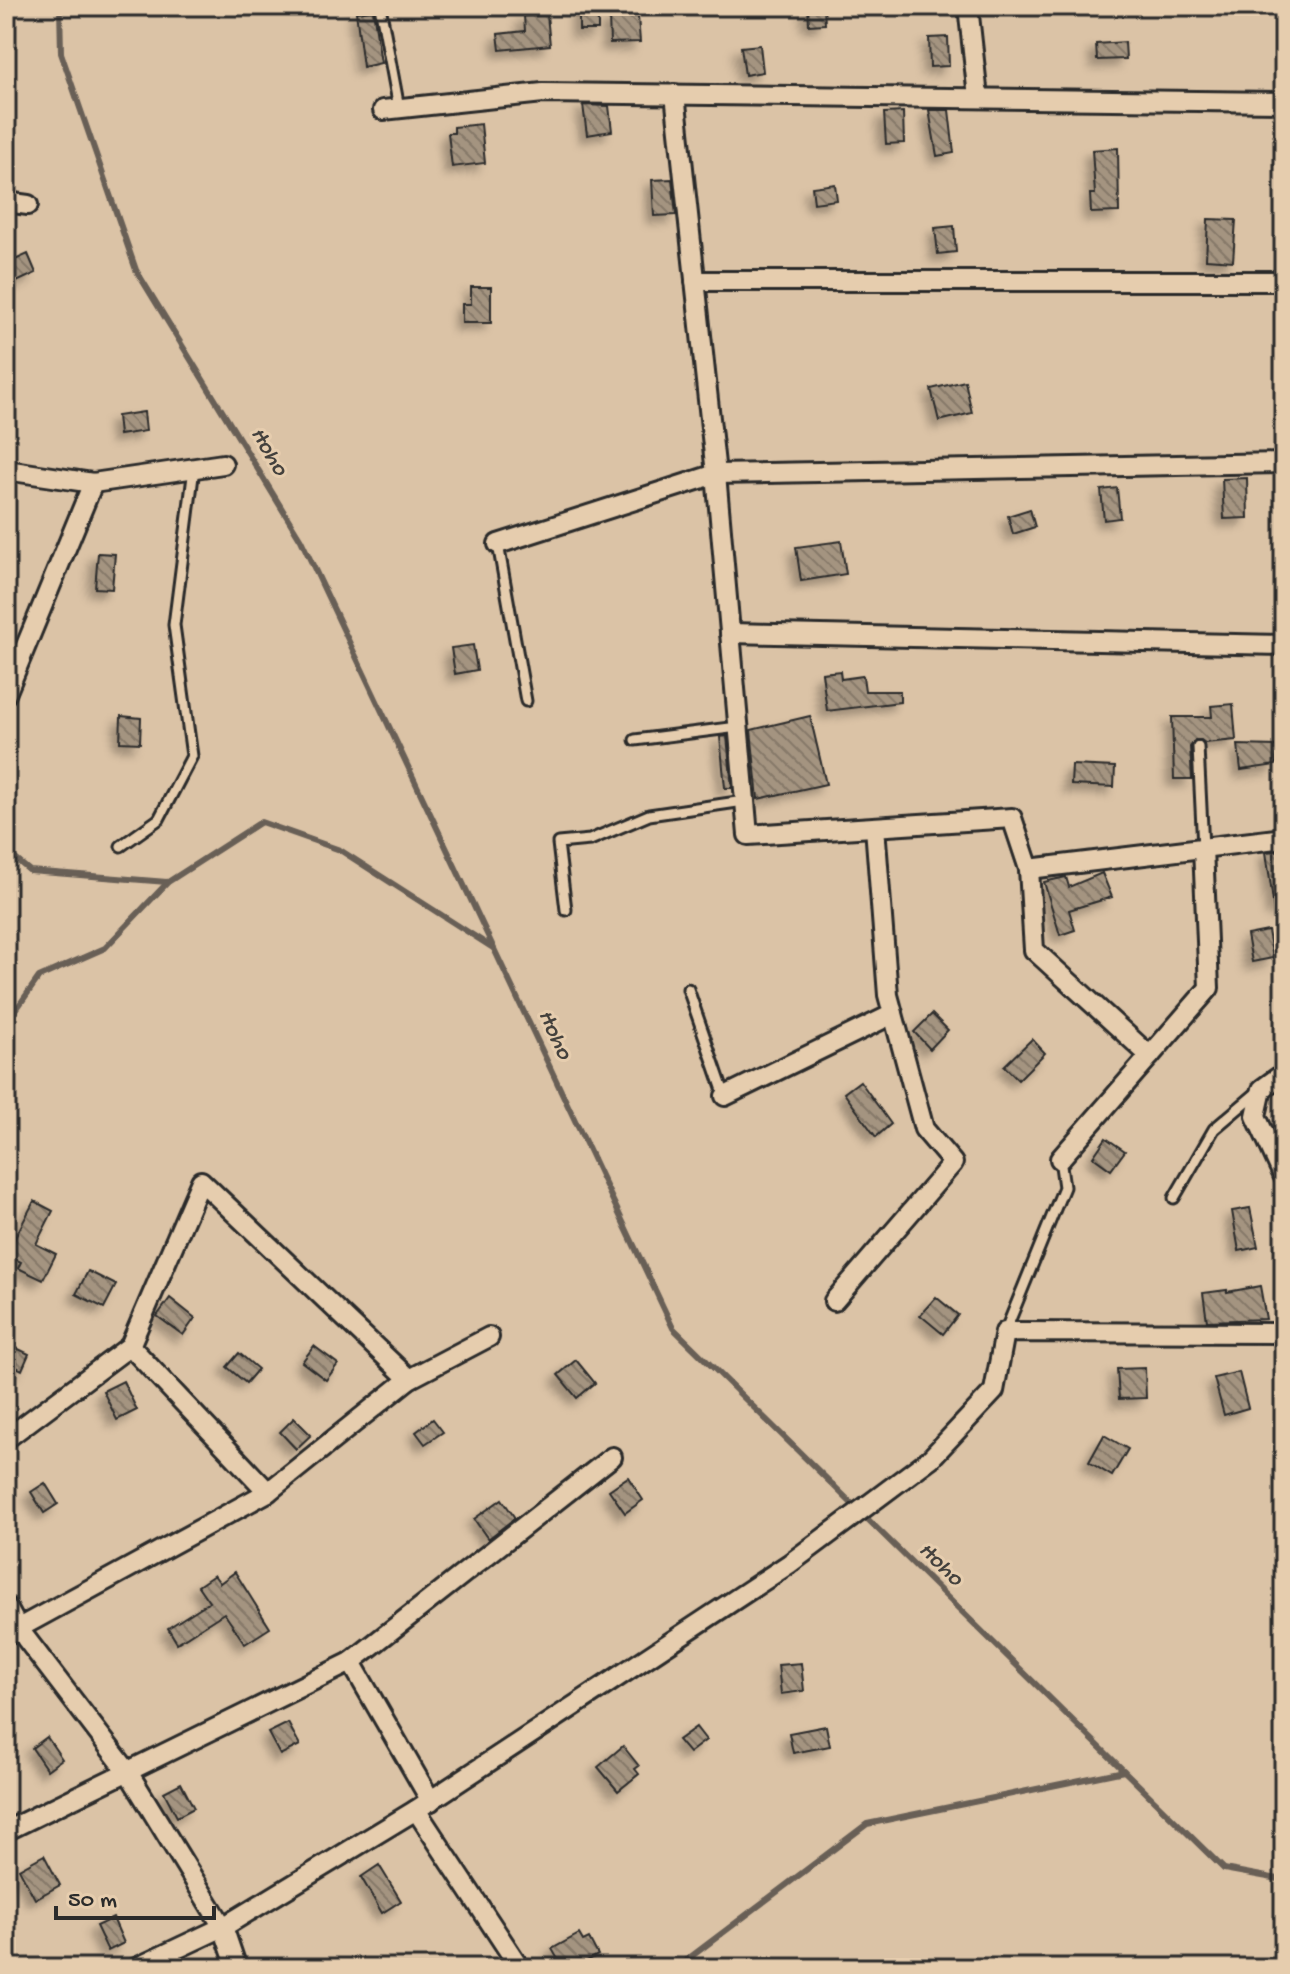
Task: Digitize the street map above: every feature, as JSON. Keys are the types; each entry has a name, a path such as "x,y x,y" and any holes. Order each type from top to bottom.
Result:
{"street":[{"path":"968,6 978,97"},
{"path":"391,109 543,93 1284,102"},
{"path":"675,94 716,474 748,835 1012,818 1029,869 1034,950 1150,1056"},
{"path":"6,202 28,205"},
{"path":"695,281 1284,281"},
{"path":"498,544 716,474 1284,463"},
{"path":"6,470 93,483 223,464"},
{"path":"6,694 93,483"},
{"path":"730,633 1284,645"},
{"path":"834,1301 953,1163 924,1129 888,995 875,827"},
{"path":"1029,869 1284,838"},
{"path":"1060,1159 1209,988 1203,848"},
{"path":"725,1096 893,1014"},
{"path":"1284,1073 1262,1089 1256,1116 1284,1177"},
{"path":"6,1439 130,1346 201,1181 409,1379"},
{"path":"136,1968 223,1927 424,1806 789,1564 931,1458 994,1391 1005,1332 1284,1333"},
{"path":"12,1632 268,1492 409,1379 489,1337"},
{"path":"130,1346 268,1492"},
{"path":"6,1831 351,1662 612,1457"},
{"path":"6,1606 12,1632 128,1772 223,1927 237,1968"},
{"path":"351,1662 424,1806 520,1968"}],"lane":[{"path":"380,6 391,109"},
{"path":"121,846 159,819 192,756 174,625 194,468"},
{"path":"498,544 526,701"},
{"path":"635,740 738,727"},
{"path":"1198,747 1203,848"},
{"path":"566,910 558,843 590,840 649,815 744,801"},
{"path":"688,989 725,1096"},
{"path":"1174,1198 1214,1129 1262,1089"},
{"path":"1005,1332 1064,1187 1060,1159"}],"building":[{"path":"579,6 598,6 598,30 579,30"},
{"path":"808,6 824,6 825,24 809,25"},
{"path":"373,10 381,63 363,67 356,12"},
{"path":"547,15 550,45 500,50 498,34 525,31 524,16"},
{"path":"638,16 640,42 610,43 609,17"},
{"path":"948,37 949,66 930,67 929,38"},
{"path":"1125,42 1126,59 1097,60 1096,44"},
{"path":"760,45 763,72 745,75 741,47"},
{"path":"583,105 609,106 612,131 587,135"},
{"path":"929,110 949,110 954,153 937,156"},
{"path":"903,112 904,143 886,144 884,113"},
{"path":"481,124 485,163 452,167 448,133 454,133 454,127"},
{"path":"1118,148 1119,212 1091,213 1090,194 1095,194 1092,150"},
{"path":"672,179 676,215 654,216 652,180"},
{"path":"835,184 837,200 814,203 812,187"},
{"path":"1208,219 1236,220 1233,261 1206,259"},
{"path":"954,226 956,252 938,254 935,228"},
{"path":"28,254 36,273 6,287 6,264"},
{"path":"471,287 491,287 491,323 462,323 462,304 471,304"},
{"path":"965,381 972,413 939,421 931,389"},
{"path":"144,412 146,431 119,435 117,416"},
{"path":"1247,478 1248,518 1224,519 1222,479"},
{"path":"1117,488 1120,518 1104,520 1101,490"},
{"path":"1030,509 1035,527 1013,534 1008,516"},
{"path":"841,541 846,574 801,581 796,547"},
{"path":"98,553 115,554 112,589 95,588"},
{"path":"473,645 477,670 455,674 451,648"},
{"path":"840,671 841,679 863,676 865,691 900,691 900,702 827,711 822,673"},
{"path":"1233,704 1236,740 1205,743 1195,740 1190,747 1192,779 1174,779 1172,717 1212,717 1211,706"},
{"path":"121,716 141,718 140,743 120,742"},
{"path":"810,716 826,784 758,799 751,730"},
{"path":"727,736 732,788 725,788 720,737"},
{"path":"1238,745 1277,746 1276,765 1241,770"},
{"path":"1072,765 1115,767 1114,787 1071,785"},
{"path":"1284,850 1284,908 1274,909 1266,852"},
{"path":"1102,873 1112,897 1069,910 1075,930 1060,935 1044,882 1066,877 1069,887"},
{"path":"1268,931 1273,958 1252,962 1247,935"},
{"path":"932,1014 948,1030 930,1049 914,1032"},
{"path":"1032,1039 1045,1053 1018,1080 1004,1066"},
{"path":"860,1081 891,1124 876,1137 844,1093"},
{"path":"1106,1138 1125,1151 1111,1170 1093,1157"},
{"path":"34,1201 53,1211 36,1244 56,1254 43,1280 18,1268 21,1262 6,1255"},
{"path":"1250,1208 1258,1247 1239,1251 1232,1211"},
{"path":"88,1271 116,1285 104,1308 76,1294"},
{"path":"1260,1286 1266,1319 1207,1321 1203,1293"},
{"path":"936,1297 958,1315 943,1334 920,1315"},
{"path":"170,1298 195,1318 183,1335 157,1316"},
{"path":"6,1343 29,1354 22,1370 6,1362"},
{"path":"314,1346 338,1364 326,1380 302,1362"},
{"path":"239,1353 258,1369 246,1383 227,1367"},
{"path":"576,1360 595,1383 577,1398 558,1375"},
{"path":"1145,1368 1146,1398 1119,1399 1117,1369"},
{"path":"1239,1372 1248,1408 1224,1415 1214,1378"},
{"path":"123,1381 137,1410 117,1420 103,1391"},
{"path":"294,1418 311,1435 296,1449 280,1432"},
{"path":"433,1419 443,1432 425,1444 416,1432"},
{"path":"1104,1435 1128,1449 1112,1476 1089,1462"},
{"path":"628,1477 643,1500 625,1513 609,1490"},
{"path":"45,1483 58,1504 44,1513 31,1492"},
{"path":"502,1499 515,1518 488,1539 474,1519"},
{"path":"235,1572 270,1628 245,1644 224,1613 177,1643 168,1628 209,1602 198,1586 214,1575 220,1583"},
{"path":"801,1663 804,1691 781,1694 778,1665"},
{"path":"288,1723 300,1745 280,1755 268,1733"},
{"path":"826,1726 830,1746 793,1753 789,1733"},
{"path":"696,1727 706,1740 689,1753 678,1740"},
{"path":"47,1737 62,1759 47,1770 32,1748"},
{"path":"623,1746 639,1766 635,1769 639,1774 618,1791 598,1767"},
{"path":"181,1783 194,1808 177,1817 164,1792"},
{"path":"44,1855 60,1885 35,1899 19,1869"},
{"path":"379,1865 401,1901 382,1913 361,1877"},
{"path":"113,1918 124,1943 108,1951 96,1926"},
{"path":"579,1934 583,1941 589,1938 598,1955 574,1968 563,1968 552,1949"}],"waterway":[{"name":"Hoho","path":"60,6 61,53 136,270 301,540 673,1328 1224,1869 1284,1880"},
{"path":"6,1024 39,977 105,948 168,882 261,822 340,850 493,948"},
{"path":"6,851 30,871 167,882"},
{"path":"676,1968 867,1824 1124,1771"}]}
